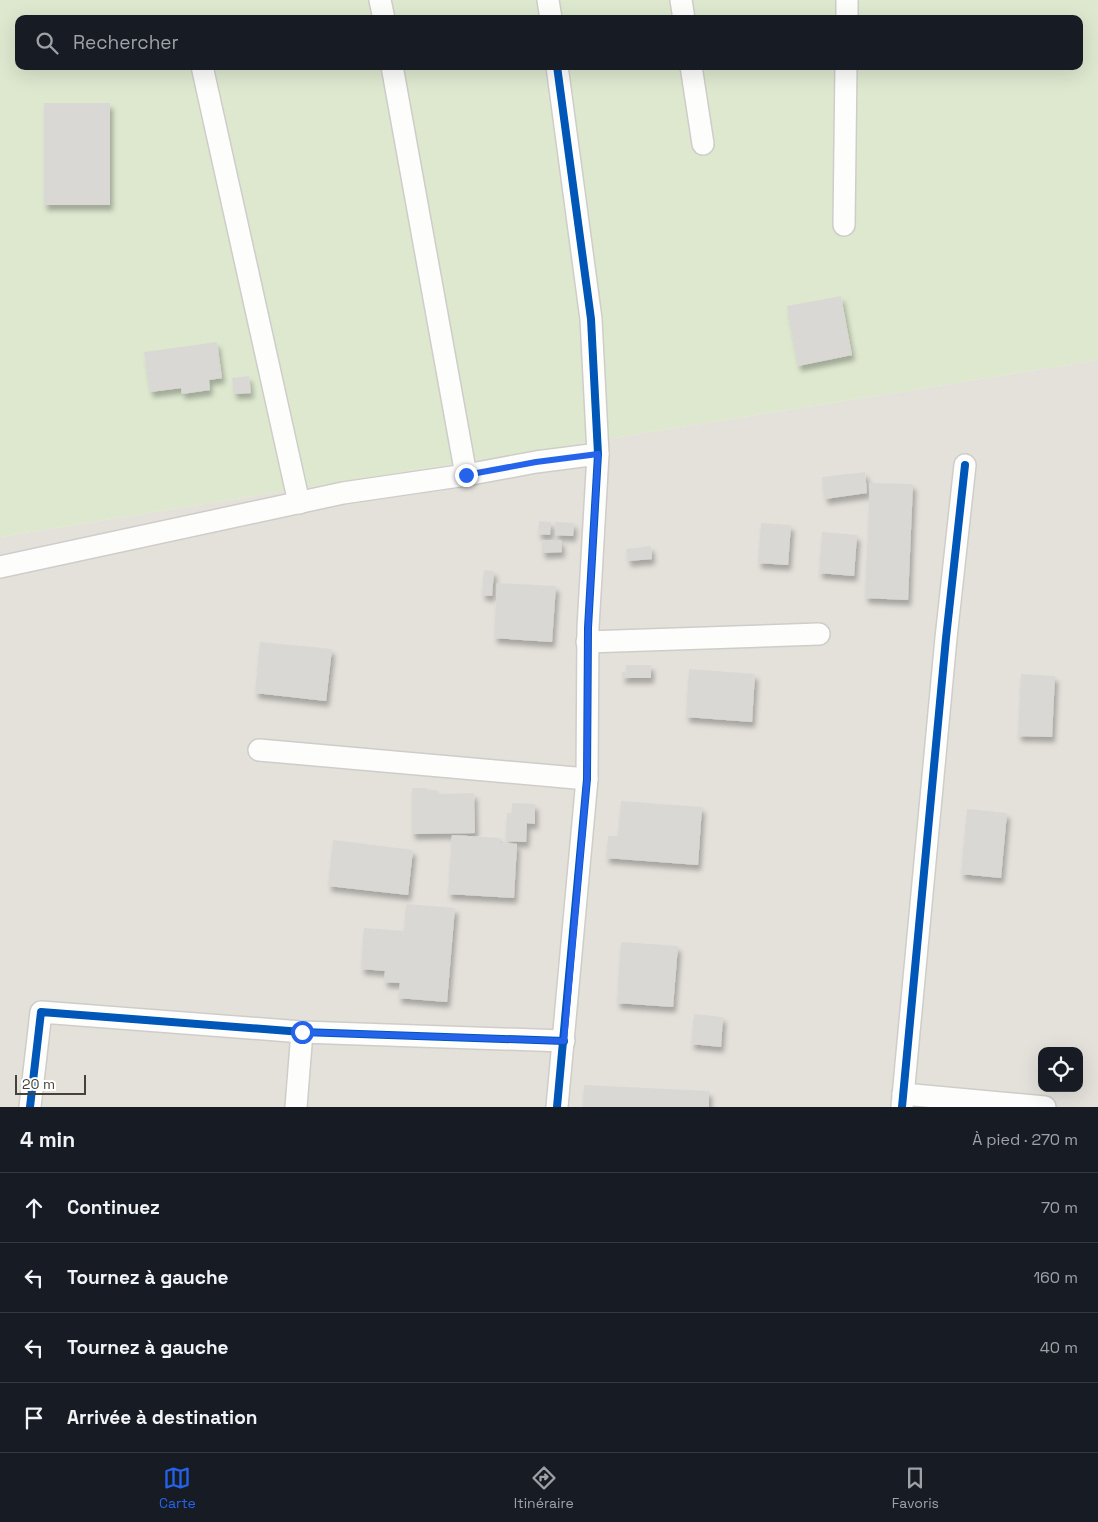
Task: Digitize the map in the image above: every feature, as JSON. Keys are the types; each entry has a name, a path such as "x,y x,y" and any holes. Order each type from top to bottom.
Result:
{"street":[{"path":"380,0 383,15"},
{"path":"548,0 550,15"},
{"path":"681,0 683,15"},
{"path":"847,0 847,15"},
{"path":"203,70 299,503"},
{"path":"393,70 466,475"},
{"path":"557,1107 587,779 588,642 598,454 591,319 558,70"},
{"path":"692,70 703,144"},
{"path":"844,225 846,70"},
{"path":"0,567 343,492 598,454"},
{"path":"965,465 946,638 902,1100 1045,1107"},
{"path":"588,642 818,634"},
{"path":"259,750 587,779"},
{"path":"30,1107 40,1012 302,1032 564,1041"},
{"path":"296,1107 302,1032"}],"shaded area":[{"path":"1098,360 1098,1107 0,1107 0,537"}],"green space":[{"path":"0,0 1098,0 1098,360 0,537"}],"building":[{"path":"44,103 110,103 110,205 44,205"},
{"path":"841,296 852,355 798,366 787,306"},
{"path":"217,342 222,378 209,380 210,390 182,394 181,388 150,392 144,352"},
{"path":"249,376 251,393 234,394 232,378"},
{"path":"865,472 867,493 825,499 822,477"},
{"path":"870,483 913,484 908,600 865,598"},
{"path":"539,521 551,522 550,535 538,534"},
{"path":"555,522 574,523 573,536 555,535"},
{"path":"761,523 791,525 788,565 758,563"},
{"path":"822,532 857,535 854,576 819,573"},
{"path":"542,540 561,540 562,552 542,553"},
{"path":"651,546 652,559 628,561 626,549"},
{"path":"484,570 494,571 492,596 482,595"},
{"path":"497,583 556,586 552,642 494,638"},
{"path":"260,642 332,649 326,701 255,693"},
{"path":"626,665 651,665 651,678 622,678 622,672 626,672"},
{"path":"689,669 755,674 752,722 686,717"},
{"path":"1021,674 1055,676 1052,737 1018,736"},
{"path":"412,788 437,790 437,794 474,793 475,833 412,834"},
{"path":"621,801 702,807 698,865 606,858 608,836 618,836"},
{"path":"512,803 535,804 535,824 527,823 526,842 506,841 507,813 512,813"},
{"path":"967,809 1007,813 1001,878 961,874"},
{"path":"452,835 500,838 500,843 517,844 514,898 448,894"},
{"path":"333,840 413,850 408,895 328,886"},
{"path":"406,904 455,908 447,1002 398,998 400,983 384,982 385,971 361,969 364,928 404,931"},
{"path":"621,942 678,946 673,1007 617,1003"},
{"path":"694,1014 723,1017 721,1047 691,1044"},
{"path":"584,1085 709,1091 709,1107 583,1107"}],"cycle path":[{"path":"557,1107 587,779 588,628 598,454 591,319 558,70"},
{"path":"902,1107 946,638 965,465"},
{"path":"30,1107 41,1012 302,1032 564,1041"}],"route":[{"path":"302,1032 564,1041 587,779 588,628 598,454 536,462 466,475"}]}
